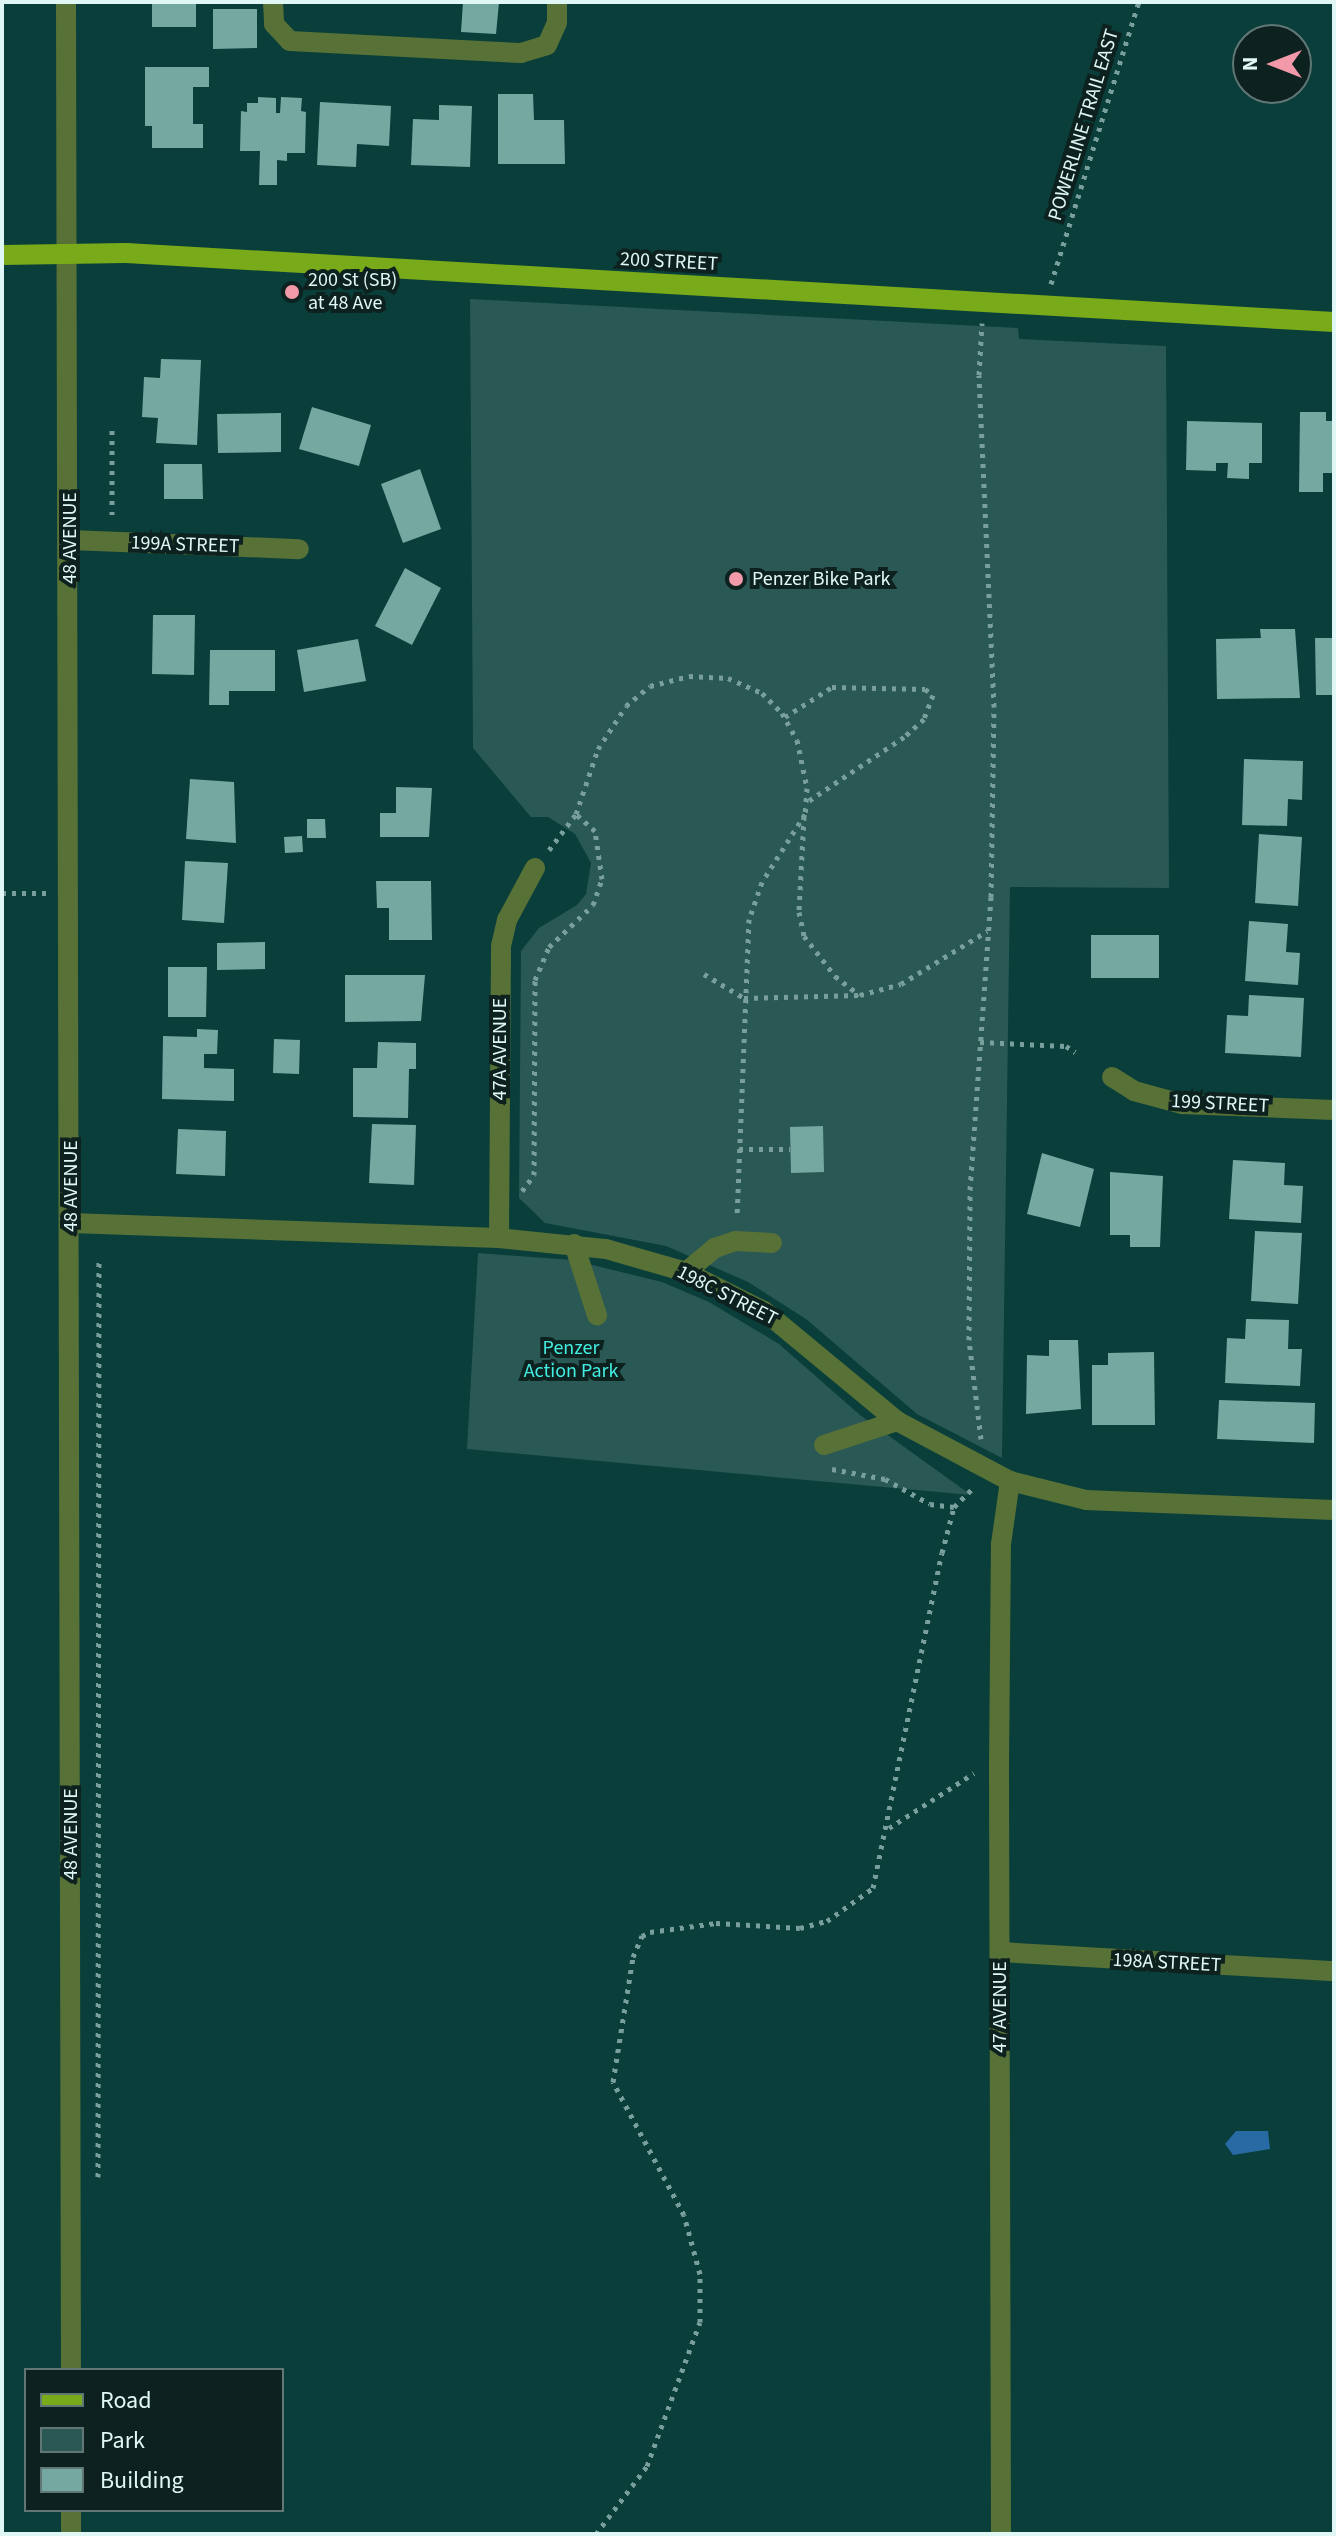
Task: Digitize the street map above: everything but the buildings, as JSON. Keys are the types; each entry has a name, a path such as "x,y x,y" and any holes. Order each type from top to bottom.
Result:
{"main road":[{"name":"200 STREET","path":"2,255 126,253 1334,322"}],"street":[{"name":"48 AVENUE","path":"66,2 71,540 71,2368"},
{"path":"273,2 279,35 303,44 521,53 547,45 557,23 557,2"},
{"name":"199A STREET","path":"71,540 299,549"},
{"name":"47A AVENUE","path":"499,1238 501,946 507,920 535,868"},
{"name":"199 STREET","path":"1112,1077 1134,1091 1182,1104 1334,1110"},
{"name":"198C STREET","path":"71,1223 499,1238 574,1244 686,1272 764,1311 897,1421 962,1460 1010,1481 1086,1500 1334,1510"},
{"path":"686,1272 715,1248 735,1241 772,1243"},
{"path":"574,1244 597,1315"},
{"path":"823,1452 897,1421"},
{"name":"47 AVENUE","path":"1001,2534 1001,1544 1010,1481"},
{"name":"198A STREET","path":"1000,1952 1334,1971"},
{"path":"71,2512 71,2534"}],"path":[{"name":"POWERLINE TRAIL EAST","path":"1059,258 1139,2"},
{"path":"981,331 994,707 988,930 980,1042 969,1340 982,1445"},
{"path":"112,429 112,515"},
{"path":"568,824 576,814 598,749 626,706 650,686 689,676 728,678 762,693 785,717 797,740 806,803 799,900 804,936 835,976 860,995"},
{"path":"785,717 832,687 925,689 933,695 924,719 904,737 806,803"},
{"path":"521,1192 534,1175 535,980 549,947 593,905 602,879 595,831 576,814"},
{"path":"724,1223 736,1220 749,919 762,882 805,814"},
{"path":"2,893 52,893"},
{"path":"704,974 744,998 860,995 901,984 988,930"},
{"path":"980,1042 1066,1046 1075,1052"},
{"path":"739,1149 790,1149"},
{"path":"98,2182 99,1262"},
{"path":"823,1452 828,1469 885,1479 930,1504 954,1507"},
{"path":"596,2534 647,2466 700,2322 700,2274 684,2215 613,2082 637,1947 650,1932 716,1923 800,1928 827,1921 873,1888 888,1829 954,1507 972,1493"},
{"path":"888,1829 964,1775 979,1772"}],"green space":[{"path":"470,299 1018,328 1019,339 1166,346 1169,888 1010,887 1002,1458 917,1414 806,1319 748,1282 666,1246 545,1223 519,1198 521,951 539,928 577,905 586,894 591,863 575,834 548,817 531,817 473,748"},
{"name":"Penzer Action Park","path":"478,1253 572,1260 662,1282 709,1302 779,1344 860,1415 971,1495 467,1449"}],"water":[{"path":"1236,2131 1268,2131 1270,2149 1233,2155 1225,2144"}],"place":[{"name":"200 St (SB) at 48 Ave","path":"292,292"},
{"name":"Penzer Bike Park","path":"736,579"}]}
